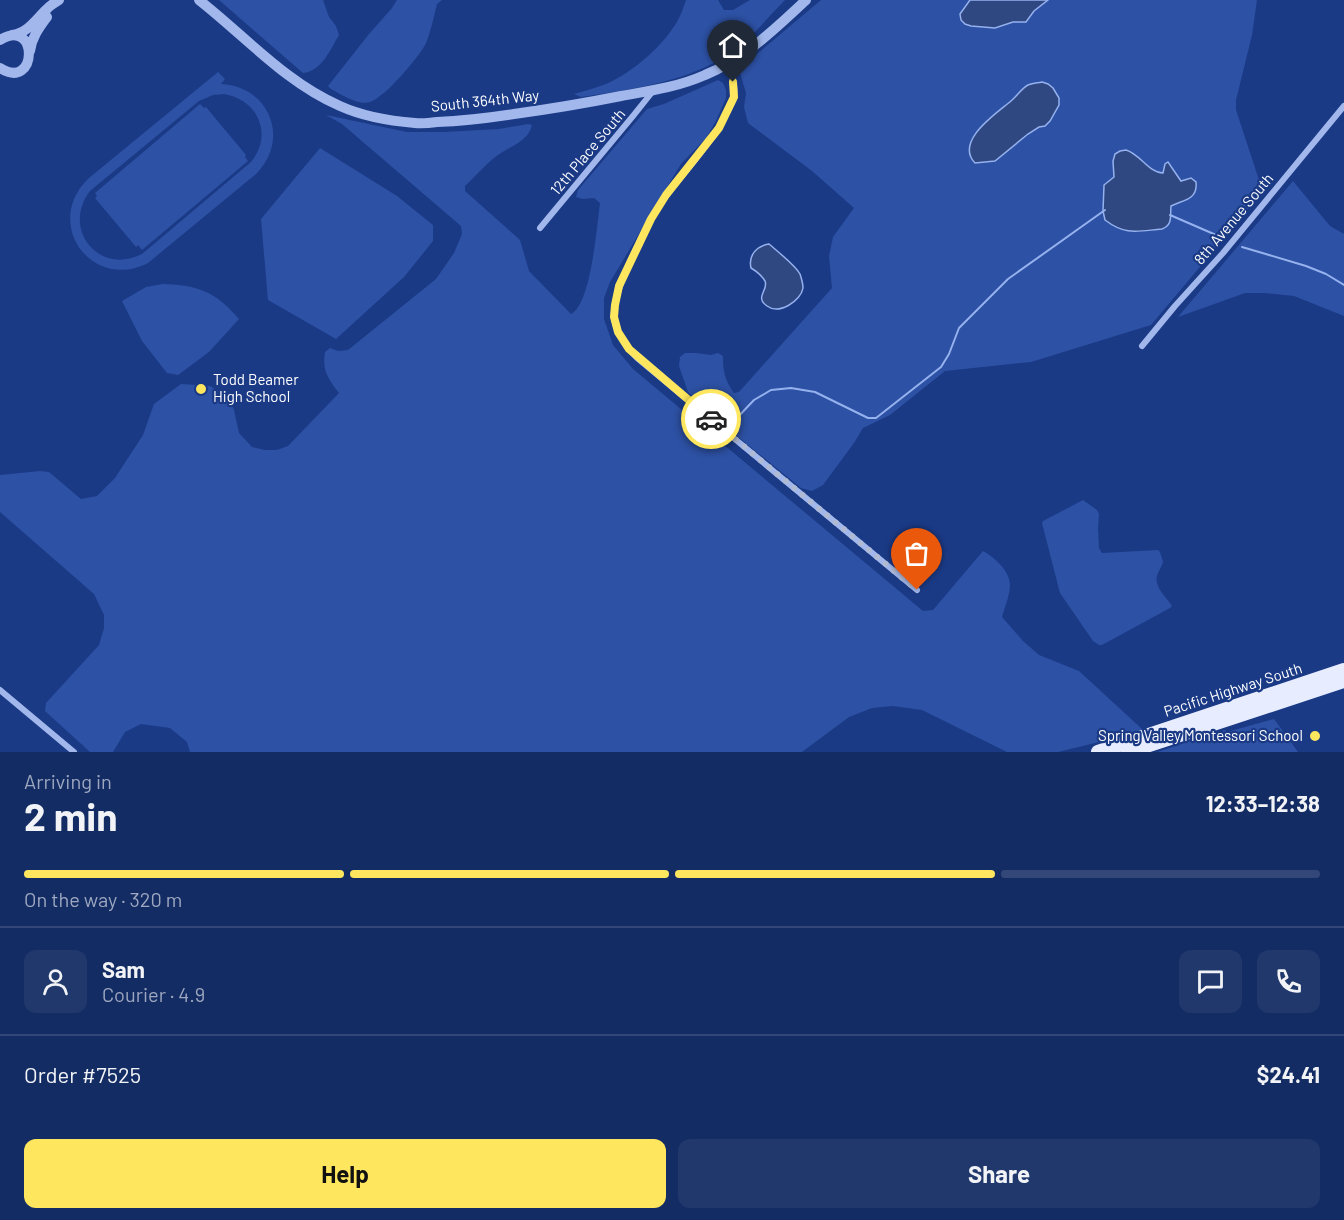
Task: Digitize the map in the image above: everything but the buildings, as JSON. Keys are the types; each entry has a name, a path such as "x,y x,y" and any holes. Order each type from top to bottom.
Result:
{"main road":[{"name":"Pacific Highway South","path":"1098,752 1344,670"},
{"name":"Pacific Highway South","path":"1128,752 1344,681"}],"street":[{"path":"5,38 27,29 48,7 60,0"},
{"path":"0,78 5,70 19,70 24,67 30,57 35,34 60,0"},
{"name":"South 364th Way","path":"199,0 303,86 355,112 416,123 467,121 555,109 667,88 706,75 729,64 774,30 806,0"},
{"path":"5,38 17,36 23,40 30,51"},
{"path":"729,64 735,90 731,105 719,128 658,207 628,265 619,286 615,305 614,317 618,332 637,358 917,590"},
{"name":"12th Place South","path":"540,228 653,90"},
{"name":"8th Avenue South","path":"1142,346 1174,306 1223,253 1344,106"},
{"path":"0,690 74,752"}],"shaded area":[{"path":"219,0 323,0 339,35 320,64 303,73"},
{"path":"397,0 442,0 437,4 425,45 415,59 392,86 370,102 355,101 331,89 328,86"},
{"path":"686,0 718,0 724,10 733,10 750,0 785,0 753,34 716,62 660,83 581,97 574,94 616,79 647,57 673,28"},
{"path":"821,0 1257,0 1252,35 1236,100 1236,110 1261,186 1260,193 1236,224 1151,325 1031,362 945,371 890,415 863,428 823,485 812,491 801,488 705,410 688,392 679,366 680,357 685,353 711,355 718,353 723,356 724,372 728,384 734,393 739,392 832,288 829,256 833,237 854,208 812,171 748,123 744,107 746,93 740,73 745,64"},
{"path":"970,0 1048,0 1034,11 1026,22 1013,22 995,28 971,26 961,20 960,14"},
{"path":"218,72 225,79 221,84 238,87 252,94 270,117 273,131 272,145 267,160 256,174 148,263 127,269 108,268 92,260 80,248 72,232 70,214 76,195 89,178","holes":["224,94 246,103 259,120 261,141 258,152 251,162 142,254 126,259 112,259 99,254 89,245 82,233 80,220 82,206 90,191 199,101 213,95"]},
{"path":"718,80 723,83 726,98 716,121 706,138 681,164 610,282 604,298 604,319 613,345 633,369 923,611 933,610 983,551 992,557 1004,569 1010,584 1002,617 1039,655 1079,671 1142,729 1140,732 1058,752 1007,752 922,710 893,706 872,708 849,717 802,752 190,752 187,742 170,728 141,724 125,732 113,752 90,752 45,711 46,703 99,645 104,628 104,615 94,594 0,512 0,475 49,472 81,499 97,496 115,478 143,435 154,404 181,384 210,386 230,400 239,433 252,447 277,450 288,446 339,393 327,374 324,364 325,352 330,348 338,351 348,350 436,279 454,253 462,234 461,226 342,124 326,115 407,132 499,129 532,125 524,139 492,160 465,186 465,191 520,240 529,271 571,314 578,308 588,281 600,203 594,198 576,197 578,190 647,109"},
{"path":"1042,82 1053,88 1059,98 1059,105 1050,121 1028,134 995,161 975,163 970,155 970,146 980,128 1026,86"},
{"path":"200,104 206,107 246,155 248,161 142,250 138,245 136,247 95,198 97,196 95,193"},
{"path":"320,148 397,196 433,225 433,241 404,277 336,339 268,300 261,219"},
{"path":"1126,150 1136,155 1153,170 1163,173 1165,164 1168,162 1181,181 1191,178 1196,182 1192,196 1171,206 1169,223 1162,229 1126,230 1105,220 1104,185 1114,177 1115,154"},
{"path":"1293,181 1330,226 1344,234 1344,316 1294,296 1245,293 1178,317"},
{"path":"769,244 798,270 803,286 798,298 783,308 772,308 763,303 765,281 751,268 750,263 754,252"},
{"path":"163,284 186,286 206,292 222,302 239,319 209,352 178,375 167,373 142,341 122,301 146,287"},
{"path":"1083,500 1099,514 1099,548 1102,553 1158,550 1160,552 1163,562 1157,576 1157,584 1172,606 1102,645 1093,641 1060,593 1042,523"},
{"path":"1274,719 1298,752 1157,752 1225,730 1227,732"}],"waterway":[{"path":"734,421 754,400 771,390 791,388 815,392 868,418 876,418 941,367 949,354 959,328 1008,279 1105,210"},
{"path":"1170,215 1223,238"},
{"path":"1242,247 1306,266 1344,285"}],"way so far":[{"path":"711,419 917,590"}],"place":[{"name":"Todd Beamer High School","path":"201,389"},
{"name":"Spring Valley Montessori School","path":"1315,736"}],"route":[{"path":"711,419 637,358 618,332 614,317 619,286 651,219 666,195 719,128 734,97 733,82"}]}
